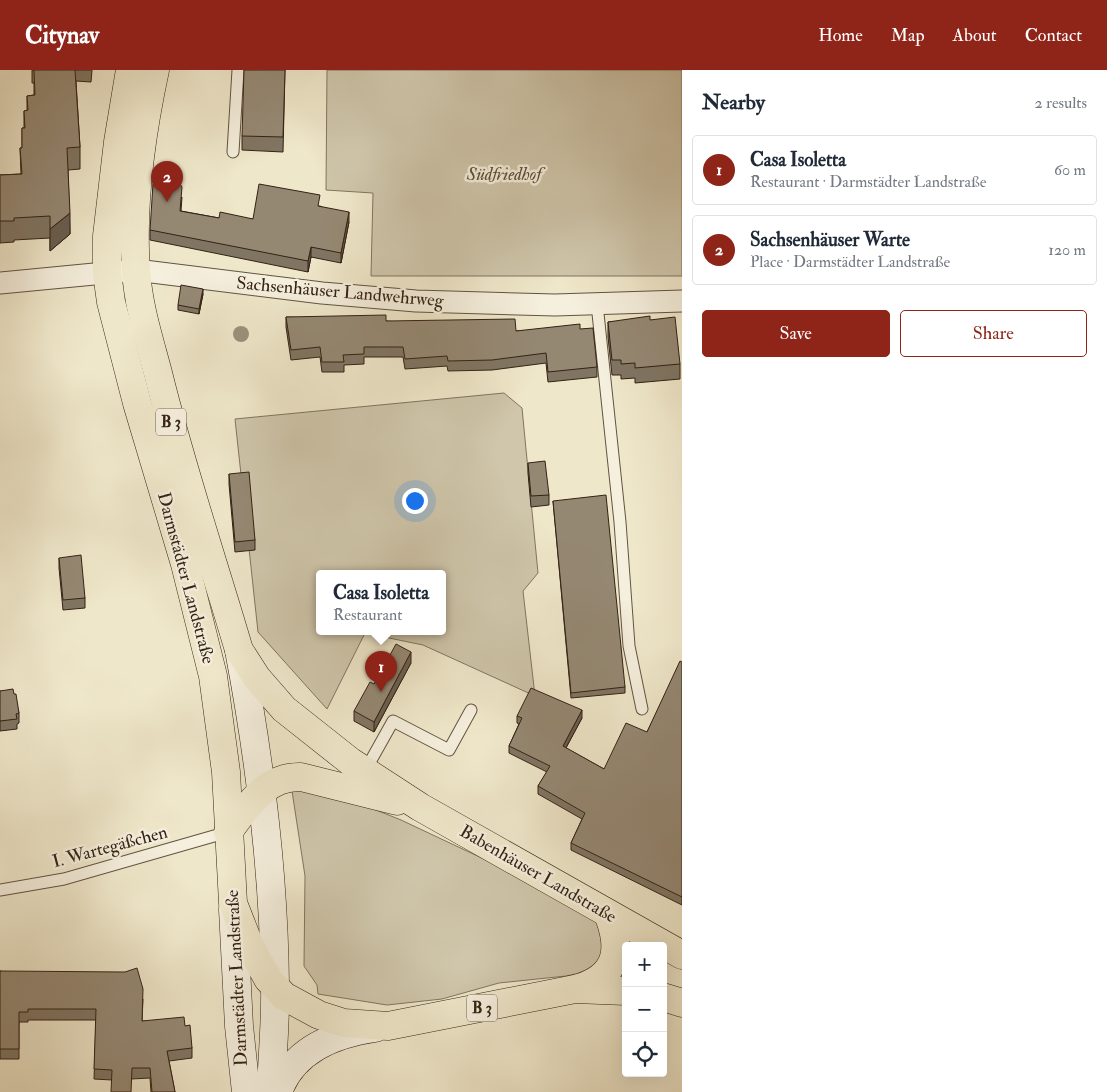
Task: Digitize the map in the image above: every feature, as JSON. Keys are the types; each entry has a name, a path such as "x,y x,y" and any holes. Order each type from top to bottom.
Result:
{"main road":[{"name":"Darmstädter Landstraße","path":"130,70 107,236 107,273 112,302 137,403 185,564 213,676 226,772 239,1026 246,1092"},
{"name":"Darmstädter Landstraße","path":"155,70 138,184 135,239 136,270 140,302 165,403 239,650 258,756 274,940 275,988 271,1092"},
{"name":"Darmstädter Landstraße","path":"239,650 257,678 284,709 365,771 420,807"},
{"name":"B 3","path":"228,832 262,790 278,779 301,777 420,807"},
{"name":"Babenhäuser Landstraße","path":"420,807 682,955"},
{"name":"B 3","path":"233,902 249,944 275,988 295,1004 319,1016 344,1023 388,1026 576,989 595,983 607,974 615,949 615,933 608,914"},
{"name":"B 3","path":"576,989 622,991"},
{"path":"667,998 682,1002"},
{"path":"278,1092 290,1067 304,1054 318,1045 352,1032 388,1026"}],"street":[{"name":"Sachsenhäuser Landwehrweg","path":"0,283 136,270 322,293 416,301 597,304 682,301"}],"lane":[{"path":"234,152 238,70"},
{"path":"597,304 620,522 629,646 642,709"},
{"path":"365,771 393,720 449,750 471,710"},
{"name":"I. Wartegäßchen","path":"0,890 64,879 228,832"}],"green space":[{"name":"Südfriedhof","path":"327,70 682,70 682,276 371,276 373,193 326,190"},
{"path":"504,393 522,408 538,573 523,591 535,696 423,645 375,635 446,635 446,570 316,570 316,635 364,635 327,709 258,632 235,419"},
{"path":"311,784 401,820 503,868 594,916 607,940 598,969 566,976 499,983 442,999 387,1005 318,994 317,985 304,966 305,876 292,791"}],"building":[{"path":"34,70 75,70 80,147 67,148 70,213 50,229 50,216 14,218 14,221 0,221 0,175 22,174 20,148 22,148 22,128 25,128 24,111 28,110 27,96 35,95"},
{"path":"244,70 285,70 283,137 242,136"},
{"path":"162,177 176,178 182,187 180,211 219,218 220,212 253,219 259,184 320,195 318,206 349,212 341,253 311,247 308,261 150,230 153,184"},
{"path":"181,285 203,289 199,309 178,305"},
{"path":"386,315 386,321 515,319 516,331 580,324 580,329 593,328 597,367 548,372 546,353 492,360 448,361 447,356 405,359 403,347 364,347 364,354 343,355 344,362 322,362 320,347 291,350 286,317"},
{"path":"650,316 650,320 675,317 680,364 635,368 635,363 621,364 621,360 612,360 608,322"},
{"path":"545,461 549,495 531,496 528,463"},
{"path":"249,472 255,540 235,542 229,474"},
{"path":"606,495 625,687 571,693 553,501"},
{"path":"81,555 85,598 63,600 59,558"},
{"path":"396,644 411,652 374,722 354,711 370,682 374,684"},
{"path":"680,661 682,662 682,897 571,843 585,813 538,786 550,766 509,746 522,718 517,716 531,688 582,710 563,746 604,769 626,723 647,732"},
{"path":"13,689 14,694 16,694 19,713 16,714 17,719 0,721 0,691"},
{"path":"137,968 143,989 142,1021 184,1017 185,1026 190,1025 192,1048 167,1051 175,1092 152,1092 150,1068 132,1068 131,1092 111,1092 112,1070 94,1069 96,1009 28,1009 28,1012 19,1012 19,1049 0,1049 0,971 125,972"}],"place":[{"name":"Sachsenhäuser Warte","path":"167,202"},
{"name":"Casa Isoletta","path":"381,692"}]}
